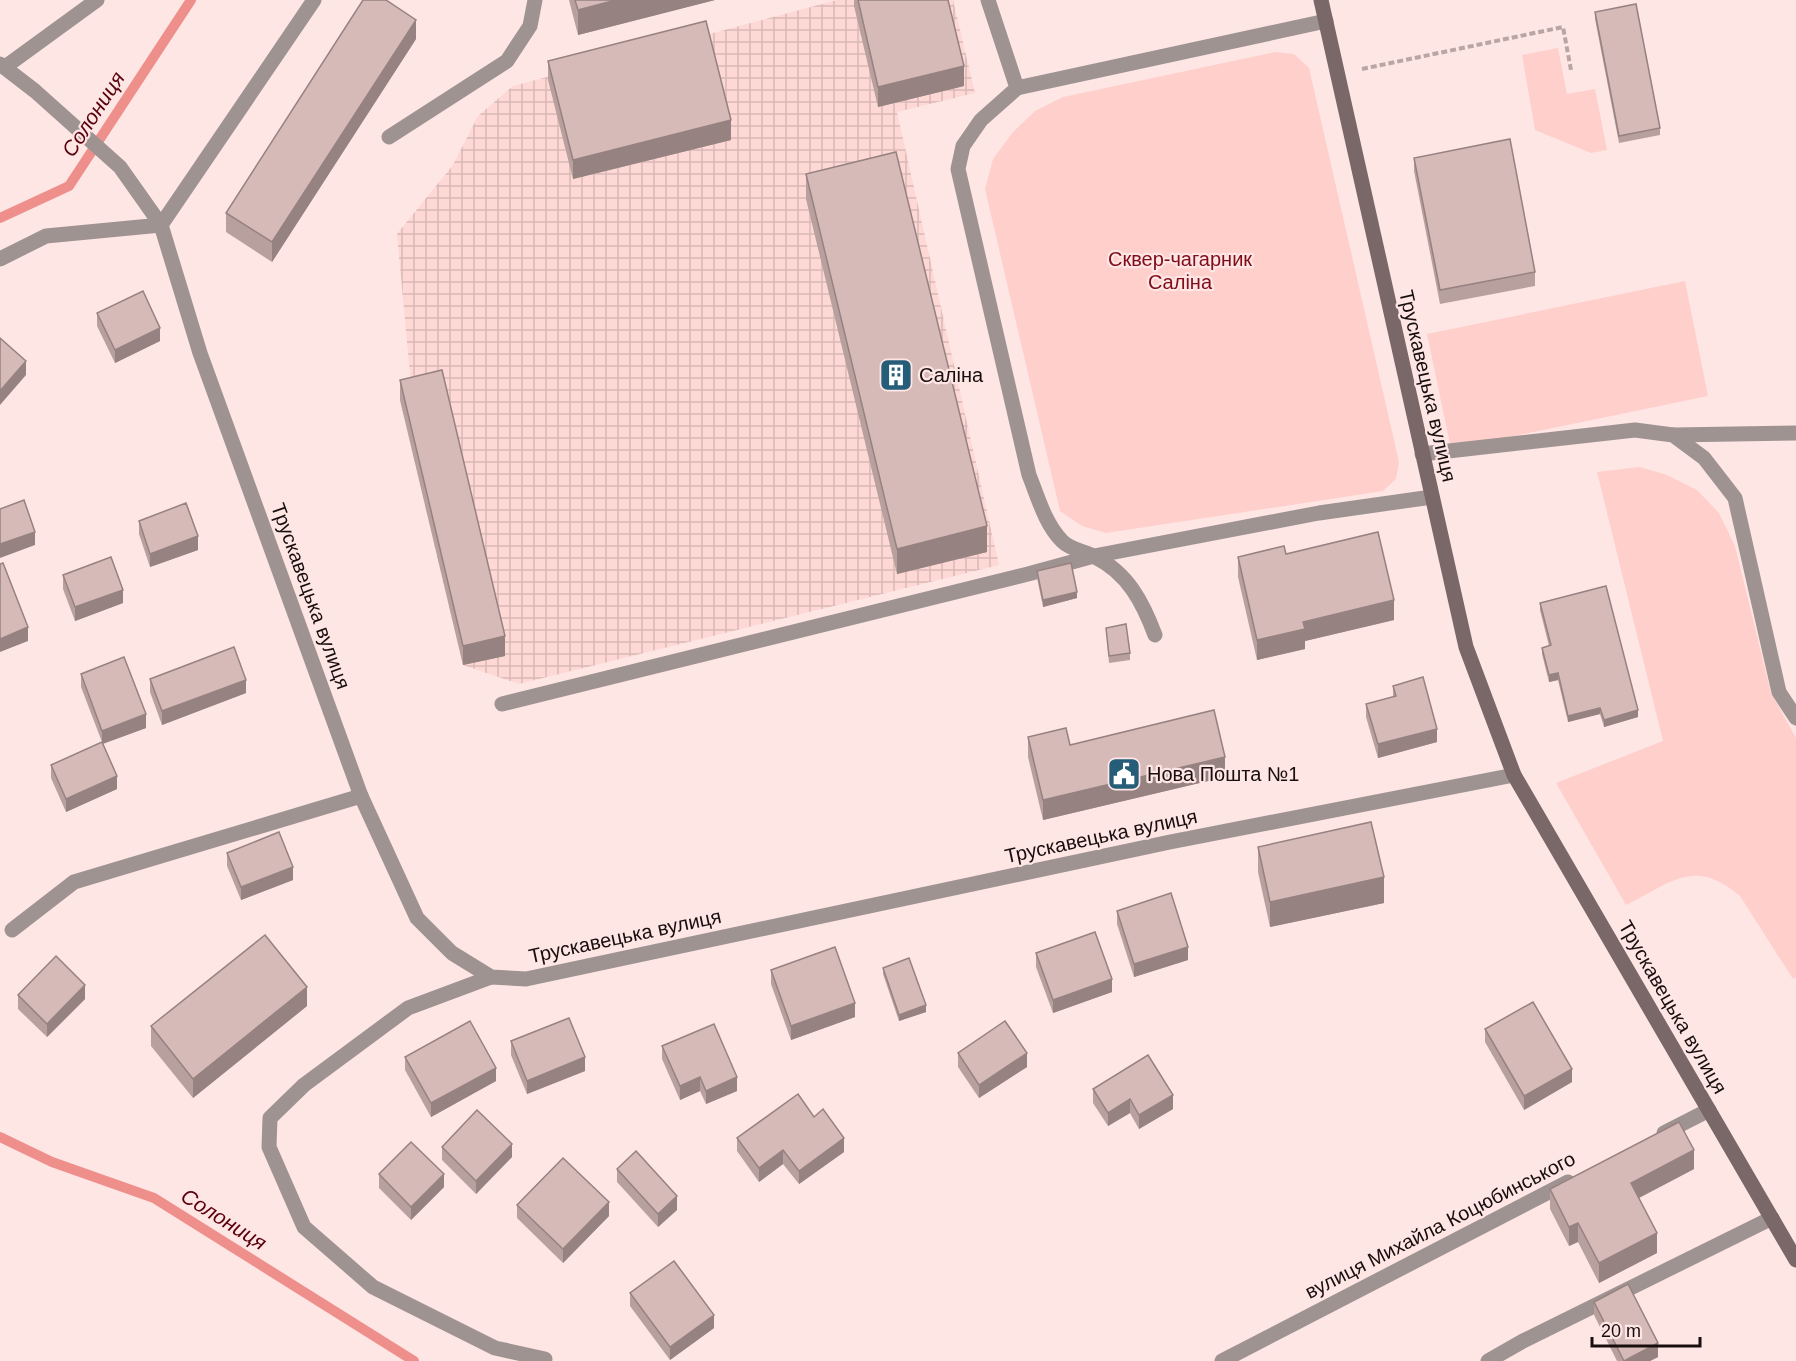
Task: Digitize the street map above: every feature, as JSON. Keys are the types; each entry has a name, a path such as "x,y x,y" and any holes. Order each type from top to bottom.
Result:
{"street":[{"path":"2,65 97,0"},
{"path":"0,259 46,236 161,225 314,0"},
{"path":"388,137 507,61 531,26 535,0"},
{"path":"988,0 1017,88"},
{"name":"Трускавецька вулиця","path":"1321,0 1466,647 1514,775 1796,1260"},
{"path":"1155,635 1144,608 1128,581 1094,556 1063,542 1048,522 1029,476 958,169 963,146 981,120 1017,88 1326,21"},
{"name":"Трускавецька вулиця","path":"2,65 35,91 120,167 161,225 200,353 361,796 417,918 452,953 491,977 526,979 1158,845 1514,775"},
{"path":"1422,454 1635,430 1673,435 1796,433"},
{"path":"1673,435 1704,458 1736,498 1779,692 1796,718"},
{"path":"502,704 1094,556 1319,513 1432,497"},
{"path":"12,930 74,882 361,796"},
{"path":"491,977 408,1008 304,1084 270,1118 269,1147 304,1227 373,1287 495,1348 545,1359"},
{"path":"1655,1137 1709,1110"},
{"name":"вулиця Михайла Коцюбинського","path":"1222,1361 1581,1176"},
{"path":"1488,1361 1523,1341 1772,1218"}],"path":[{"path":"1359,70 1563,27 1571,70"}],"shaded area":[{"path":"837,0 953,0 975,93 897,112 999,565 519,684 463,665 400,400 412,396 397,234 453,165 478,116 513,86"}],"green space":[{"path":"1558,48 1567,94 1595,89 1607,150 1591,153 1535,130 1522,55"},
{"name":"Сквер-чагарник Саліна","path":"1275,52 1294,54 1309,68 1399,462 1396,479 1383,491 1106,533 1082,526 1060,511 985,189 993,159 1013,132 1035,111 1063,97"},
{"path":"1685,281 1708,396 1451,449 1427,334"},
{"path":"1640,467 1667,475 1697,490 1719,513 1735,546 1771,693 1796,738 1796,977 1793,979 1740,896 1724,884 1710,878 1683,877 1626,905 1556,783 1663,741 1597,472"}],"building":[{"path":"363,0 386,0 416,20 272,242 226,213"},
{"path":"575,0 616,0 578,10"},
{"path":"858,0 948,0 964,66 878,87"},
{"path":"1636,4 1660,128 1619,136 1595,12"},
{"path":"706,21 731,120 573,160 548,61"},
{"path":"1510,139 1535,272 1440,290 1414,158"},
{"name":"Саліна","path":"896,152 987,526 897,549 806,174"},
{"path":"143,291 160,328 115,350 97,313"},
{"path":"0,338 26,361 0,391"},
{"path":"442,370 505,636 463,646 400,380"},
{"path":"24,500 35,532 0,544 0,509"},
{"path":"186,503 198,536 150,554 139,521"},
{"path":"1378,532 1394,600 1303,622 1305,629 1257,640 1238,557 1284,546 1286,554"},
{"path":"111,557 123,590 75,607 63,575"},
{"path":"3,563 28,627 0,639 0,564"},
{"path":"1071,563 1077,592 1043,600 1037,571"},
{"path":"1606,586 1638,710 1604,720 1600,708 1568,716 1558,673 1549,675 1542,648 1551,645 1540,603"},
{"path":"1126,624 1130,653 1109,656 1106,628"},
{"path":"234,647 246,680 162,711 150,679"},
{"path":"124,657 146,714 102,731 81,674"},
{"path":"1423,677 1437,729 1378,744 1366,704 1396,696 1393,686"},
{"path":"1214,710 1225,757 1043,800 1028,737 1066,728 1070,745"},
{"path":"102,742 117,776 66,799 51,765"},
{"path":"1371,822 1384,877 1270,902 1258,847"},
{"path":"279,832 293,867 241,887 227,853"},
{"path":"1171,893 1188,947 1134,964 1117,911"},
{"path":"1095,932 1112,979 1053,1000 1036,953"},
{"path":"265,935 307,987 193,1079 151,1026"},
{"path":"835,947 855,1003 791,1026 771,970"},
{"path":"56,956 85,985 47,1024 18,995"},
{"path":"909,958 926,1005 899,1015 883,968"},
{"path":"1533,1002 1572,1069 1524,1096 1485,1029"},
{"path":"569,1018 585,1057 527,1081 511,1041"},
{"path":"470,1021 496,1068 431,1103 405,1057"},
{"path":"1005,1021 1027,1053 979,1085 958,1053"},
{"path":"714,1024 737,1077 706,1091 700,1077 680,1086 662,1046"},
{"path":"1148,1055 1173,1095 1139,1115 1130,1099 1108,1113 1093,1089"},
{"path":"798,1094 814,1117 823,1109 844,1138 799,1171 783,1150 759,1168 737,1138"},
{"path":"477,1110 512,1144 476,1181 442,1147"},
{"path":"1679,1122 1694,1150 1631,1183 1657,1233 1599,1263 1578,1223 1569,1227 1550,1189"},
{"path":"411,1142 444,1174 411,1207 379,1174"},
{"path":"636,1151 677,1196 658,1214 617,1169"},
{"path":"563,1158 609,1202 563,1249 517,1205"},
{"path":"674,1261 714,1315 670,1347 630,1293"},
{"path":"1628,1284 1658,1343 1624,1361 1594,1302"}],"waterway":[{"name":"Солониця","path":"0,218 69,186 191,0"},
{"name":"Солониця","path":"0,1137 52,1162 154,1198 414,1361"}],"place":[{"name":"Саліна","path":"896,375"},
{"name":"Нова Пошта №1","path":"1124,774"}]}
